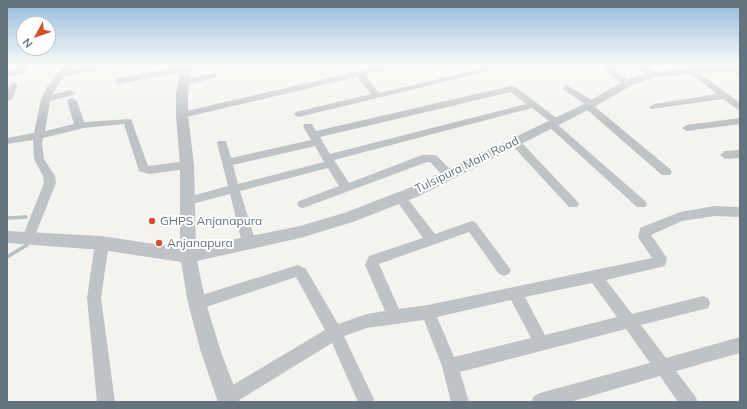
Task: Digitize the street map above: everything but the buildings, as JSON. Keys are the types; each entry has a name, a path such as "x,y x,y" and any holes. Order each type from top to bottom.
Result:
{"street":[{"path":"7,99 14,85"},
{"path":"28,238 50,183 49,176 39,159 38,136 46,99 52,85"},
{"path":"183,85 182,115 187,164 188,256 197,303 211,352 228,400 335,333 360,323 428,312 660,262 660,258 644,237 645,232 680,217 715,211 740,212"},
{"path":"182,115 311,85"},
{"path":"368,85 377,96"},
{"path":"299,114 424,85"},
{"name":"Tulsipura Main Road","path":"188,256 307,230 348,218 449,175 590,105 624,85"},
{"path":"711,85 740,108"},
{"path":"567,88 590,105 666,172"},
{"path":"227,163 312,134 511,89 554,123 642,204"},
{"path":"654,106 725,96"},
{"path":"46,99 71,97 80,126"},
{"path":"188,201 533,105"},
{"path":"687,128 740,120"},
{"path":"7,141 38,136 80,126 128,121 143,168 149,170 187,164"},
{"path":"312,134 346,188"},
{"path":"515,142 573,204"},
{"path":"222,143 249,243"},
{"path":"725,155 740,154"},
{"path":"303,204 426,158 433,159 449,175"},
{"path":"400,197 432,240"},
{"path":"395,317 372,262 472,226 504,270"},
{"path":"7,237 102,243 188,256"},
{"path":"102,243 94,298 106,402"},
{"path":"197,303 298,271 301,273 335,333 365,399"},
{"path":"595,276 689,402"},
{"path":"515,293 542,344"},
{"path":"450,366 703,303"},
{"path":"428,312 450,366 460,402"},
{"path":"540,402 665,368 740,345"}],"waterway":[{"path":"7,218 26,217"},
{"path":"7,257 27,245"}],"place":[{"name":"GHPS Anjanapura","path":"152,221"},
{"name":"Anjanapura","path":"159,243"}]}
